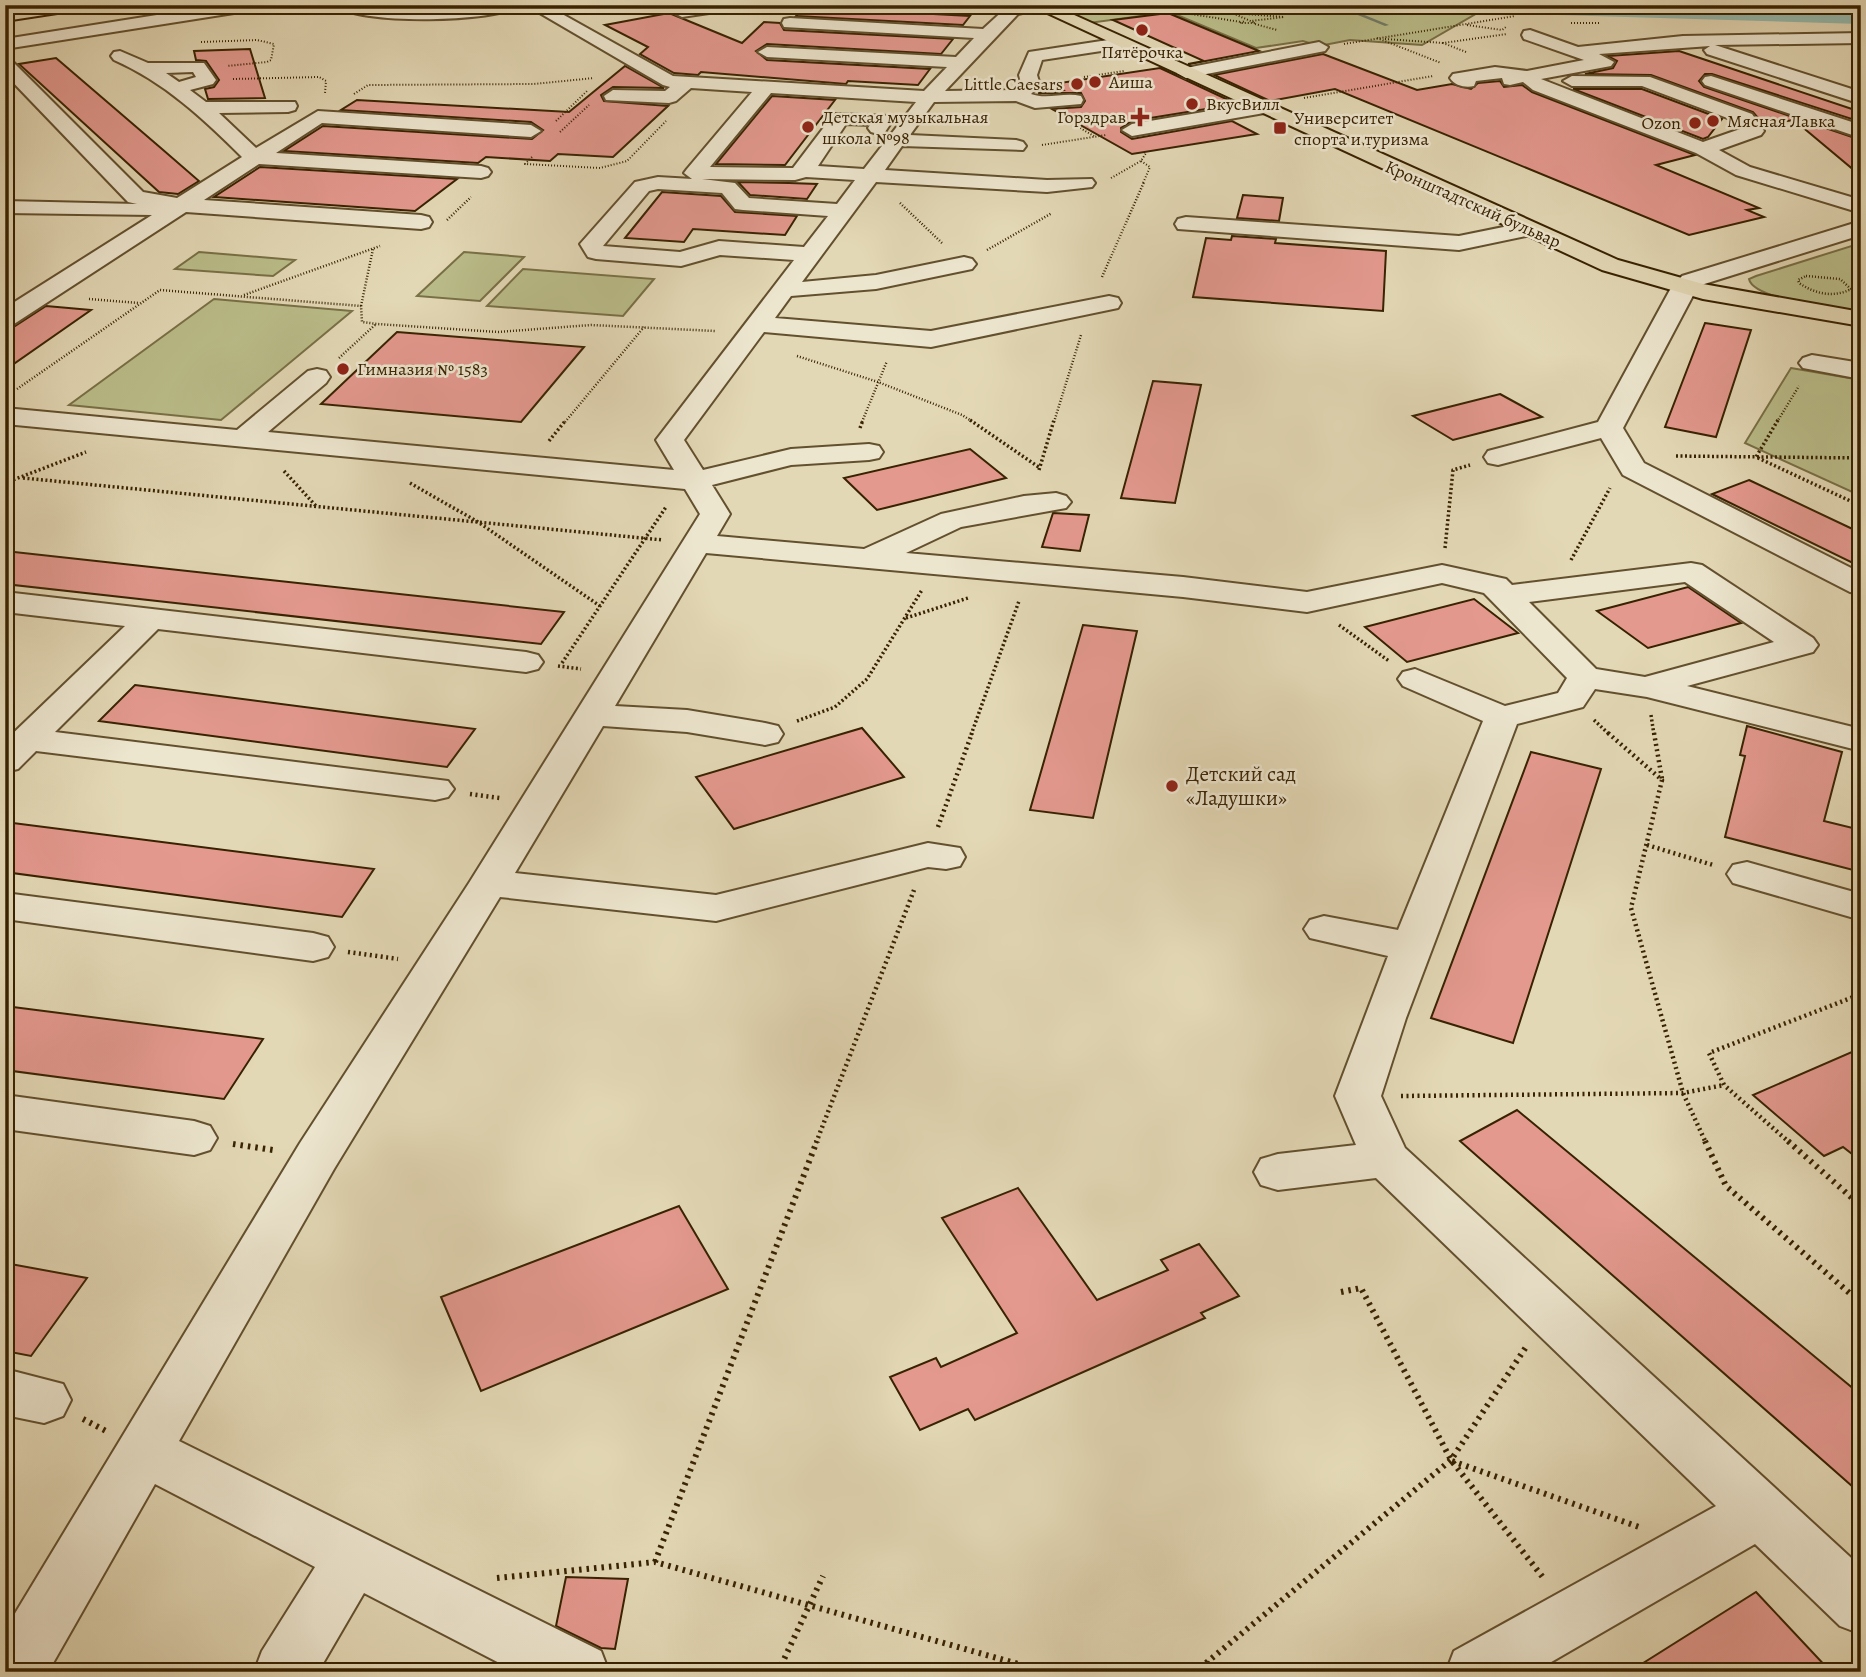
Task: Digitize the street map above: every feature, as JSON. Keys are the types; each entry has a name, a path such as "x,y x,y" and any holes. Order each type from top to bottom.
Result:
{"main road":[{"path":"5,16 33,8 77,5"},
{"name":"Кронштадтский бульвар","path":"1038,5 1610,265 1683,288 1861,319"}],"street":[{"path":"5,44 253,5"},
{"path":"343,5 359,13 414,14 483,10 512,5"},
{"path":"534,5 669,81 929,97 1025,90"},
{"path":"667,5 682,12 729,5"},
{"path":"14,1672 131,1444 489,883 715,514 670,440 929,97 1013,10 1038,5"},
{"path":"790,23 987,34"},
{"path":"1523,34 1577,52 1608,54 1662,64"},
{"path":"1516,77 1608,54 1682,40 1861,38"},
{"path":"1793,39 1844,57"},
{"path":"1682,40 1861,98"},
{"path":"1025,90 1035,56 1121,43"},
{"path":"1186,73 1319,47"},
{"path":"767,52 961,63"},
{"path":"1608,54 1642,78"},
{"path":"1474,55 1516,77 1578,102 1711,146 1861,190"},
{"path":"120,56 145,68 204,108 255,158 481,172"},
{"path":"5,64 136,197 183,205 421,222"},
{"path":"145,68 198,67 208,80 174,89"},
{"path":"1689,73 1861,132"},
{"path":"1465,76 1459,78 1516,77 1644,82 1745,118 1754,131"},
{"path":"613,96 669,97 687,82"},
{"path":"5,91 28,87"},
{"path":"766,87 694,173 795,174 804,171 1046,186 1085,183"},
{"path":"1025,90 1035,102 1074,100"},
{"path":"204,108 288,106"},
{"path":"1132,130 1263,108"},
{"path":"5,319 318,117 531,131"},
{"path":"804,171 841,118 883,120 878,128"},
{"path":"1711,146 1754,131 1811,127"},
{"path":"895,140 1016,146"},
{"path":"1711,146 1742,171 1861,207"},
{"path":"811,254 719,248 681,259 596,252 591,244 642,186 658,183 728,187 743,205 843,211"},
{"path":"5,207 137,210 183,205"},
{"path":"1186,224 1459,243 1528,229"},
{"path":"1498,457 1609,428 1683,288 1690,281 1861,228"},
{"path":"1764,244 1785,253"},
{"path":"786,289 816,289 894,281 964,264"},
{"path":"753,333 931,338 1100,304"},
{"path":"1812,363 1861,371"},
{"path":"243,439 317,377"},
{"path":"5,416 695,481 790,457 860,452"},
{"path":"1609,428 1633,469 1861,585"},
{"path":"865,560 952,520 1024,505 1056,502"},
{"path":"696,543 1307,602 1442,574 1495,586 1578,688"},
{"path":"1415,680 1502,717 1578,688 1646,687 1801,645 1691,572 1505,596"},
{"path":"5,602 526,662"},
{"path":"16,750 150,618"},
{"path":"1646,687 1861,740"},
{"path":"590,715 687,721 765,734"},
{"path":"1502,717 1384,1018 1358,1096 1386,1159 1861,1606"},
{"path":"16,750 435,789"},
{"path":"489,883 716,908 937,856"},
{"path":"1747,874 1861,907"},
{"path":"5,906 313,947"},
{"path":"1324,929 1413,947"},
{"path":"5,1112 194,1138"},
{"path":"1278,1172 1386,1159"},
{"path":"131,1444 579,1672"},
{"path":"1476,1672 1760,1511"},
{"path":"284,1672 354,1556"}],"path":[{"path":"1214,5 1245,21"},
{"path":"1716,5 1861,8"},
{"path":"1109,12 1160,9 1241,22 1244,25 1255,24 1251,21"},
{"path":"1234,13 1284,17 1241,22"},
{"path":"1319,47 1436,27 1523,16"},
{"path":"1424,24 1436,27"},
{"path":"1376,38 1443,43 1523,34"},
{"path":"1376,38 1465,76"},
{"path":"1443,43 1474,55"},
{"path":"1025,90 1136,69"},
{"path":"1301,98 1465,76 1516,77"},
{"path":"369,85 534,84 602,77"},
{"path":"559,132 596,99 613,96"},
{"path":"534,156 525,164 600,168 627,161 685,101 669,97"},
{"path":"1016,146 1054,144 1095,137"},
{"path":"1024,505 1150,167 1141,161"},
{"path":"373,249 361,306 362,322 498,332 592,325 645,326 746,334 740,341 753,333 962,415 1040,468"},
{"path":"17,390 160,290 361,306"},
{"path":"44,295 141,304"},
{"path":"317,377 377,324"},
{"path":"546,444 645,326"},
{"path":"860,452 878,383 898,336"},
{"path":"1756,457 1812,363"},
{"path":"5,483 145,429"},
{"path":"1568,564 1614,481 1633,469 1672,456 1861,458"},
{"path":"1442,574 1453,470 1498,457"},
{"path":"1756,457 1861,506"},
{"path":"23,478 644,538 560,666"},
{"path":"408,482 478,522 600,606"},
{"path":"765,734 835,707 867,679 937,566"},
{"path":"905,618 1027,577"},
{"path":"655,1562 937,856 1027,577"},
{"path":"1307,602 1415,680"},
{"path":"526,662 583,669"},
{"path":"1646,687 1662,780 1631,908 1683,1093 1726,1186 1861,1303"},
{"path":"1578,688 1662,780"},
{"path":"435,789 512,799"},
{"path":"1647,845 1747,874"},
{"path":"313,947 401,959"},
{"path":"1861,993 1709,1053 1724,1085 1861,1206"},
{"path":"1358,1096 1683,1093 1724,1085"},
{"path":"194,1138 281,1151"},
{"path":"1341,1292 1361,1288 1451,1460 1573,1617"},
{"path":"1186,1672 1206,1663 1451,1460 1549,1312"},
{"path":"25,1396 131,1444"},
{"path":"1451,1460 1696,1547"},
{"path":"492,1578 655,1562 1047,1672"},
{"path":"778,1672 823,1576"},
{"path":"1206,1663 1227,1672"}],"green space":[{"path":"1052,5 1476,5 1479,12 1422,45 1350,40 1319,46 1303,41 1256,48 1170,12 1089,23"},
{"path":"1861,243 1861,313 1780,298 1765,293 1749,279 1756,276"},
{"path":"199,252 295,260 273,276 175,269"},
{"path":"464,252 524,257 480,301 417,296"},
{"path":"523,269 654,279 623,316 487,306"},
{"path":"214,299 352,311 221,420 69,405"},
{"path":"1791,368 1861,380 1861,496 1745,443"}],"building":[{"path":"804,7 970,16 963,25 796,16"},
{"path":"669,13 742,43 764,22 780,23 784,30 953,39 941,54 767,44 756,51 767,60 930,69 918,85 848,81 846,84 701,72 698,75 674,73 640,54 648,47 605,25"},
{"path":"1168,13 1259,51 1188,64 1204,61 1113,20"},
{"path":"250,49 265,98 208,99 205,89 214,87 219,80 206,61 196,60 194,51"},
{"path":"1679,51 1861,112 1861,122 1712,74 1705,74 1699,81 1704,87 1861,140 1861,176 1794,120 1773,123 1758,118 1753,112 1651,75 1585,74 1613,68 1617,61 1608,56"},
{"path":"1323,54 1417,90 1452,84 1471,89 1478,83 1500,81 1504,87 1522,85 1532,92 1695,155 1656,165 1759,208 1747,210 1764,217 1689,235 1335,89 1270,101 1214,75"},
{"path":"56,58 199,181 178,194 159,192 19,64"},
{"path":"625,66 664,88 613,87 601,95 604,101 668,106 613,157 558,154 550,161 486,157 478,163 284,151 323,126 532,139 543,130 531,122 341,110 357,100 569,112"},
{"path":"1160,68 1237,104 1132,121 1121,128 1121,132 1132,139 1232,121 1257,134 1132,154 1052,109 1081,107 1085,101 1081,93 1038,93 1063,90 1053,84"},
{"path":"1573,89 1642,89 1722,119 1708,137 1703,139"},
{"path":"772,96 835,100 785,165 716,164"},
{"path":"260,167 457,179 415,211 214,197"},
{"path":"738,182 817,184 807,199 750,195"},
{"path":"662,192 721,196 735,212 797,216 785,235 693,229 684,242 625,238"},
{"path":"1243,195 1283,198 1279,221 1237,218"},
{"path":"1232,236 1276,239 1275,243 1386,251 1383,311 1193,297 1206,238 1231,240"},
{"path":"46,306 91,310 5,370 5,328 15,326"},
{"path":"1705,323 1751,330 1716,437 1665,427"},
{"path":"397,332 584,347 521,422 321,404"},
{"path":"1153,381 1201,385 1175,503 1121,498"},
{"path":"1500,394 1542,417 1453,440 1413,416"},
{"path":"970,449 1006,478 877,510 844,478"},
{"path":"1749,480 1861,533 1861,567 1712,494"},
{"path":"1053,513 1089,515 1080,551 1042,547"},
{"path":"5,551 564,612 541,644 5,584"},
{"path":"1688,587 1741,623 1648,648 1597,611"},
{"path":"1474,599 1518,633 1407,662 1365,627"},
{"path":"1083,625 1137,631 1093,818 1030,810"},
{"path":"135,685 475,729 447,767 99,721"},
{"path":"1747,726 1842,752 1824,821 1861,830 1861,872 1725,837 1745,756 1740,755"},
{"path":"862,728 904,777 734,829 696,777"},
{"path":"1531,752 1601,769 1513,1043 1431,1018"},
{"path":"5,822 374,869 342,917 5,872"},
{"path":"5,1006 263,1039 224,1099 5,1070"},
{"path":"1861,1048 1861,1161 1843,1147 1824,1156 1753,1095"},
{"path":"1517,1110 1861,1395 1861,1494 1460,1141"},
{"path":"1018,1188 1097,1300 1168,1270 1161,1260 1199,1244 1239,1296 1201,1313 1205,1318 975,1420 968,1409 920,1430 890,1377 936,1358 941,1367 1017,1333 942,1218"},
{"path":"679,1206 728,1289 481,1391 441,1297"},
{"path":"5,1263 87,1278 31,1356 5,1351"},
{"path":"566,1577 628,1579 615,1649 601,1648 556,1626"},
{"path":"1756,1592 1831,1672 1629,1672"}],"waterway":[{"path":"1080,11 1087,5"},
{"path":"1335,5 1387,25"},
{"path":"1392,5 1861,19"}],"place":[{"name":"Пятёрочка","path":"1142,30"},
{"name":"Аиша","path":"1095,82"},
{"name":"Little Caesars","path":"1077,84"},
{"name":"ВкусВилл","path":"1192,104"},
{"name":"Горздрав","path":"1140,117"},
{"name":"Мясная Лавка","path":"1713,121"},
{"name":"Ozon","path":"1695,123"},
{"name":"Детская музыкальная школа №98","path":"808,127"},
{"name":"Университет спорта и туризма","path":"1280,128"},
{"name":"Гимназия № 1583","path":"343,369"},
{"name":"Детский сад «Ладушки»","path":"1172,786"}]}
